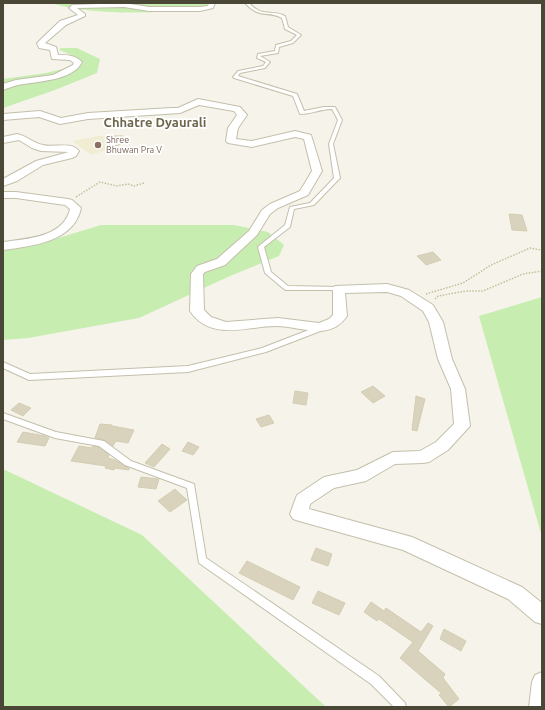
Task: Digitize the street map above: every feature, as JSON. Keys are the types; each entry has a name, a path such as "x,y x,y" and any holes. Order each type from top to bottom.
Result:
{"street":[{"path":"3,87 16,83 55,77 76,66 78,62 72,58 55,57 53,49 42,46 41,43 63,23 82,15 72,8 74,6 124,5 149,9 200,9 211,7 212,3"},
{"path":"3,117 40,114 56,120 65,121 88,116 180,110 198,102 237,109 242,115 233,128 231,141 252,144 295,134 308,137 317,170 304,193 274,206 266,212 253,233 221,262 201,269 197,274 198,310 203,317 212,323 225,326 244,327 277,322 302,327 321,328 334,324 340,316 339,289 387,288 405,293 426,306 436,322 445,359 458,389 462,426 442,446 423,457 393,458 360,476 330,482 303,500 300,514 406,543 514,593 542,615"},
{"path":"3,140 17,137 23,138 33,145 41,147 74,151 73,154 68,156 40,163 13,179 3,182"},
{"path":"3,195 16,195 68,202 76,208 76,214 71,224 56,234 37,240 3,246"},
{"path":"540,707 542,682"}],"lane":[{"path":"247,3 253,10 266,15 280,15 284,17 286,28 299,36 292,42 277,46 276,52 259,55 258,57 268,62 264,67 239,72 234,77 295,95 302,113 310,112 320,107 333,108 340,120 331,144 337,178 312,204 292,208 288,226 261,247 268,273 286,288 339,289"},
{"path":"3,365 29,377 188,369 264,350 321,328"},
{"path":"3,416 55,435 101,443 128,463 191,486 202,560 375,680 401,707"}],"path":[{"path":"68,202 100,182 117,186 128,184 134,186 144,183"},
{"path":"542,250 530,248 491,265 463,283 424,295 426,306 438,296 466,291 483,291 523,274 542,271"}],"shaded area":[{"name":"Shree Bhuwan Pra V","path":"124,135 120,145 91,155 72,141 98,136"}],"green space":[{"path":"50,3 207,3 206,10 108,12"},
{"path":"61,48 77,48 100,59 97,73 55,90 3,108 3,79 46,73 83,64 72,55 59,50"},
{"path":"101,225 234,225 268,232 284,245 279,256 230,276 139,318 28,338 3,340 3,249 32,246"},
{"path":"542,297 542,537 479,316"},
{"path":"3,469 142,535 326,707 3,707"}],"building":[{"path":"113,136 123,136 121,144 109,149"},
{"path":"509,214 522,215 527,231 512,230"},
{"path":"433,252 441,260 426,265 417,256"},
{"path":"373,386 385,396 373,403 361,392"},
{"path":"295,391 308,393 306,405 293,403"},
{"path":"416,396 425,399 417,431 412,430"},
{"path":"19,403 31,408 23,416 11,410"},
{"path":"269,415 274,423 261,427 256,419"},
{"path":"100,424 134,430 128,443 116,441 113,446 105,440 95,438"},
{"path":"23,432 49,438 45,446 17,442"},
{"path":"188,442 199,447 193,455 182,451"},
{"path":"162,444 170,449 154,467 145,463"},
{"path":"79,446 92,448 93,446 98,447 109,455 108,458 115,460 129,468 129,470 115,468 114,470 105,468 106,466 71,461"},
{"path":"141,477 159,479 156,489 138,487"},
{"path":"175,489 187,500 170,512 158,501"},
{"path":"316,548 332,554 328,566 311,560"},
{"path":"247,561 300,587 293,600 239,573"},
{"path":"318,591 345,603 339,615 312,603"},
{"path":"371,602 384,611 386,608 421,632 428,623 433,626 418,651 445,674 443,678 459,699 449,707 439,695 441,693 400,658 413,642 379,619 377,621 364,612"},
{"path":"444,629 466,641 461,651 440,639"}],"place":[{"name":"Shree Bhuwan Pra V","path":"98,145"}],"district":[{"name":"Chhatre Dyaurali","path":"155,122"}]}
